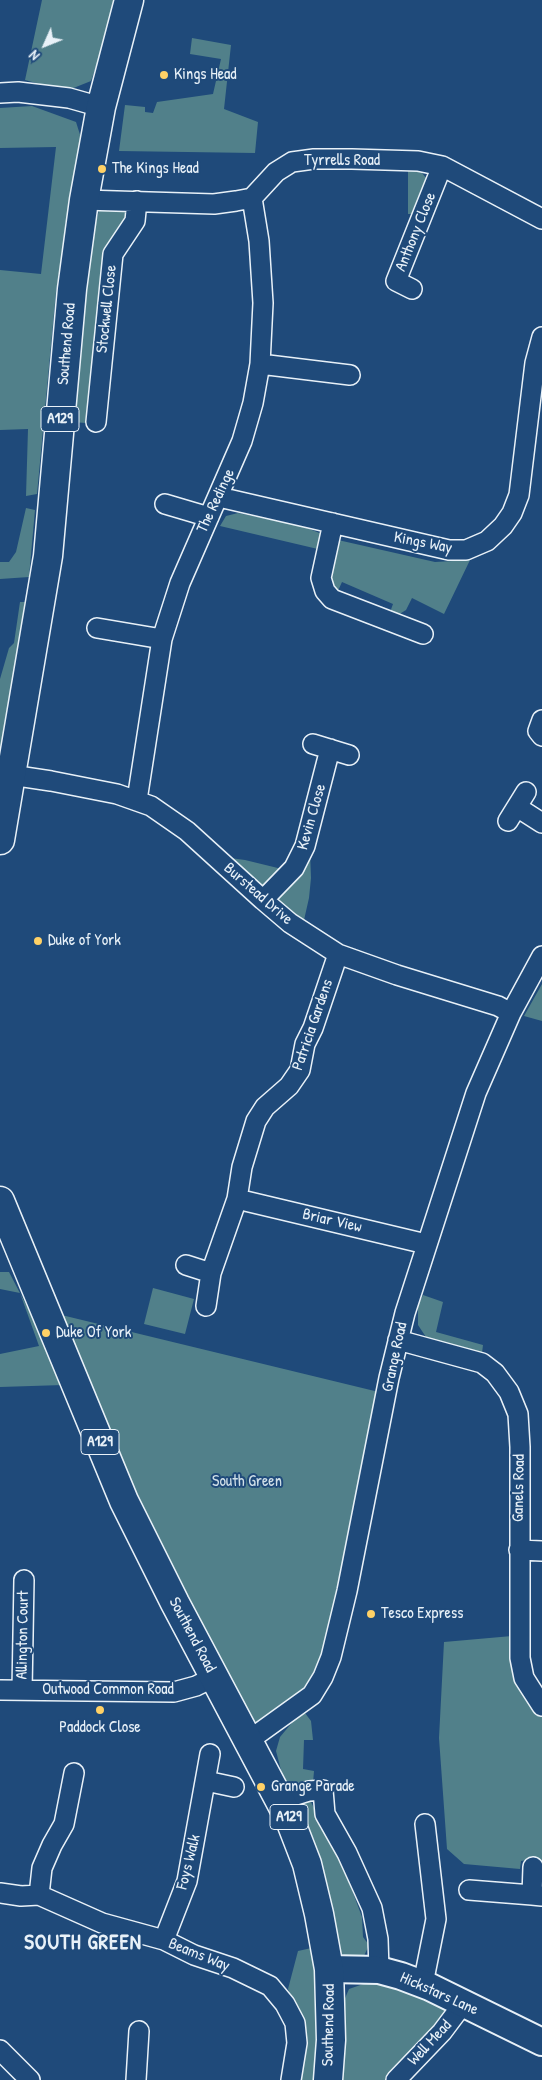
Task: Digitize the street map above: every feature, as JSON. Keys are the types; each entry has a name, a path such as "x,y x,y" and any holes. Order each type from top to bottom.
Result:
{"main road":[{"name":"Southend Road","path":"0,840 48,556 72,289 84,200 101,107 129,0"},
{"name":"Southend Road","path":"2,1212 124,1501 214,1677 280,1800 307,1864 330,1970 331,2040 328,2080"}],"street":[{"path":"0,93 18,92 69,98 101,107"},
{"name":"Tyrrells Road","path":"252,198 276,172 292,162 314,159 418,162 442,166 542,218"},
{"name":"Anthony Close","path":"412,288 396,281 442,166"},
{"path":"84,200 214,204 252,198"},
{"name":"The Redinge","path":"137,800 162,639 180,583 242,441 253,403 260,364 263,303 259,241 252,198"},
{"name":"Stockwell Close","path":"96,422 113,254 135,221 138,201"},
{"name":"Kings Way","path":"219,496 449,550 466,550 487,542 503,526 512,513 519,495 535,363 542,337"},
{"path":"260,364 350,375"},
{"path":"165,504 209,516"},
{"path":"333,523 321,578 325,591 332,599 423,634"},
{"path":"97,628 162,639"},
{"path":"542,720 538,731 542,736"},
{"name":"Kevin Close","path":"262,900 294,868 305,846 322,746 349,754"},
{"name":"Burstead Drive","path":"11,775 117,794 151,806 186,831 290,923 338,954 397,975 498,1006 511,1013"},
{"path":"517,807 542,823"},
{"name":"Patricia Gardens","path":"206,1306 210,1273 237,1199 242,1167 256,1121 265,1107 289,1086 300,1070 304,1044 313,1028 338,954"},
{"name":"Grange Road","path":"248,1741 312,1695 323,1677 331,1657 347,1591 389,1378 426,1244 476,1092 511,1013 542,956"},
{"name":"Briar View","path":"237,1199 426,1244"},
{"path":"186,1265 210,1273"},
{"name":"Ganels Road","path":"398,1340 482,1363 495,1373 509,1392 518,1414 520,1658 524,1678 542,1706"},
{"path":"519,1550 542,1551"},
{"name":"Allington Court","path":"22,1690 24,1580"},
{"name":"Outwood Common Road","path":"0,1690 174,1692 196,1686 214,1677"},
{"name":"Foys Walk","path":"164,1940 187,1881 210,1754"},
{"path":"39,1895 42,1868 64,1824 74,1773"},
{"path":"206,1781 234,1787"},
{"path":"280,1800 323,1790 325,1814 347,1853 372,1908 378,1939 379,1970"},
{"path":"423,1984 436,1919 425,1824"},
{"path":"469,1890 537,1896 533,1867"},
{"name":"Beams Way","path":"0,1893 21,1896 39,1895 102,1923 164,1940 194,1955 232,1968 270,1986 285,2004 295,2023 297,2043 291,2080"},
{"name":"Hickstars Lane","path":"330,1970 379,1970 423,1984 542,2042"},
{"name":"Well Mead","path":"396,2080 442,2032 463,2004"},
{"path":"136,2080 139,2031"},
{"path":"0,2050 30,2080"}],"green space":[{"path":"42,0 119,0 91,81 66,91 25,80"},
{"path":"192,38 231,45 224,109 258,122 255,153 119,151 125,105 145,107 145,112 153,113 157,102 213,94 221,59 190,54"},
{"path":"32,106 76,122 82,141 65,225 65,237 56,292 37,494 26,496 28,429 0,430 0,270 41,274 56,147 0,148 0,108"},
{"path":"408,169 422,173 427,179 416,214 408,214"},
{"path":"115,206 125,209 125,221 105,248 86,423 72,422 84,288 93,235 99,210"},
{"path":"26,508 35,510 29,577 0,579 0,562 9,562 16,552"},
{"path":"238,513 302,526 322,534 322,550 220,526 226,516"},
{"path":"338,540 435,562 470,560 444,614 412,598 406,610 398,615 389,615 393,604 342,582 337,593 332,590 327,567"},
{"path":"20,602 25,602 19,643 22,648 0,781 0,679 9,648 14,643"},
{"path":"310,851 311,878 304,920 274,899"},
{"path":"230,858 286,870 270,886 261,886"},
{"path":"542,984 542,1021 524,1016"},
{"path":"0,1272 9,1272 20,1293 0,1289"},
{"path":"153,1288 194,1299 185,1334 144,1324"},
{"path":"20,1293 46,1343 63,1385 0,1387 0,1354 39,1346"},
{"path":"423,1295 443,1302 436,1332 483,1345 482,1353 428,1340 418,1325 418,1305"},
{"name":"South Green","path":"45,1311 387,1394 323,1677 248,1741"},
{"path":"512,1636 542,1713 542,1863 535,1859 521,1861 520,1869 464,1864 447,1849 439,1738 444,1642"},
{"path":"305,1713 311,1721 313,1740 304,1740 303,1769 314,1771 313,1783 297,1786 288,1785 281,1770 276,1751 280,1737 295,1719"},
{"path":"302,1800 311,1802 319,1818 320,1828 331,1840 346,1874 362,1917 363,1937 369,1945 364,1956 353,1959 340,1953 332,1937 314,1840 299,1805"},
{"path":"316,1947 320,2029 314,2080 295,2080 298,2011 288,1989 298,1951"},
{"path":"369,1982 398,1984 451,2011 396,2080 339,2080 343,2003 349,1989"}],"place":[{"name":"Kings Head","path":"164,75"},
{"name":"The Kings Head","path":"102,169"},
{"name":"Duke of York","path":"38,941"},
{"name":"Duke Of York","path":"46,1333"},
{"name":"Tesco Express","path":"371,1614"},
{"name":"Paddock Close","path":"100,1710"},
{"name":"Grange Parade","path":"261,1787"}],"district":[{"name":"SOUTH GREEN","path":"83,1943"}]}
